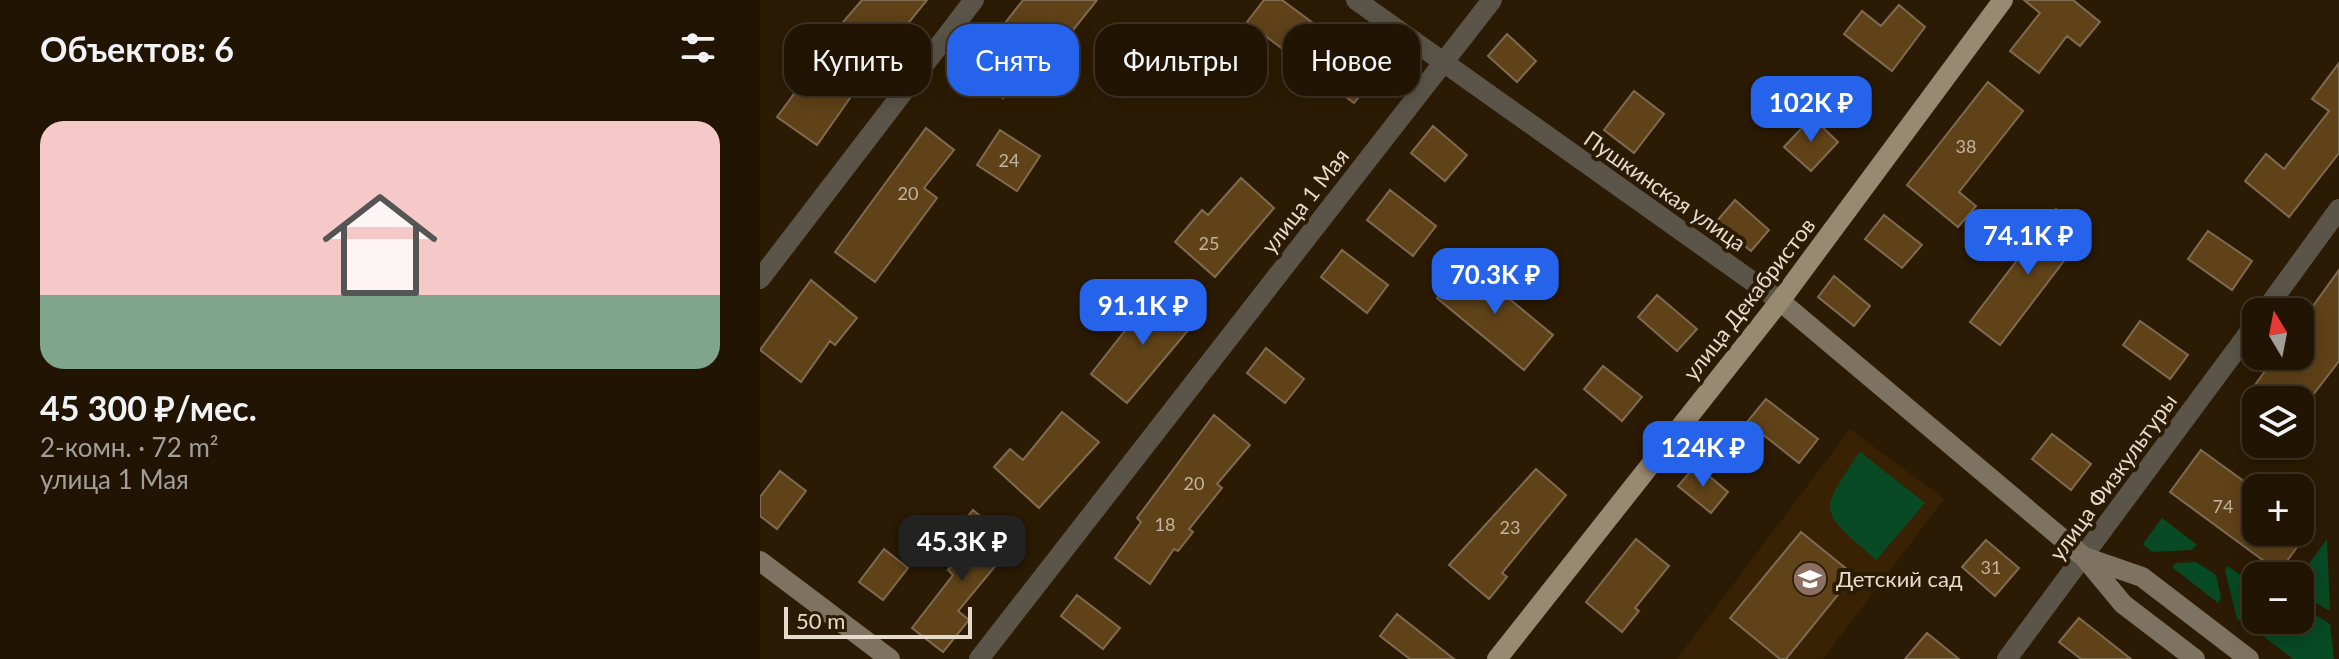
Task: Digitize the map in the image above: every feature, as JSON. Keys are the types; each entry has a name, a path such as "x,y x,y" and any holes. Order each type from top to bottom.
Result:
{"main road":[{"name":"улица Декабристов","path":"1497,659 1780,301 2003,0"},
{"name":"Пушкинская улица","path":"1780,301 2084,557 2123,604 2195,659"},
{"name":"Пушкинская улица","path":"2084,557 2142,577 2249,659"},
{"path":"760,561 890,659"}],"street":[{"path":"760,279 974,0"},
{"name":"Пушкинская улица","path":"1356,0 1780,301"},
{"name":"улица 1 Мая","path":"979,659 1492,0"},
{"path":"2274,298 2339,209"},
{"name":"улица Физкультуры","path":"2007,659 2242,342"}],"shaded area":[{"name":"Детский сад","path":"1850,429 1944,499 1823,659 1677,659"}],"green space":[{"path":"1860,452 1925,503 1876,560 1844,531 1830,511 1836,488"},
{"path":"2162,518 2197,545 2191,550 2152,552 2143,544"},
{"path":"2327,539 2330,611 2314,602 2314,562 2310,562"},
{"path":"2196,562 2216,575 2221,598 2218,603 2172,567 2176,563"},
{"path":"2228,566 2242,576 2242,622 2237,619 2225,570"},
{"path":"2314,614 2330,624 2334,659 2293,659 2261,634 2314,634"}],"building":[{"path":"862,0 927,0 908,24 841,24"},
{"path":"1023,0 1097,0 1078,24 1004,24"},
{"path":"1264,0 1282,0 1314,24 1283,24 1283,49 1267,37 1267,24 1247,22"},
{"path":"2024,0 2073,0 2100,22 2080,46 2067,36 2039,73 2010,51 2040,13"},
{"path":"1899,5 1925,27 1892,71 1844,34 1862,11 1881,26"},
{"path":"1507,34 1536,61 1517,82 1488,56"},
{"path":"2339,63 2339,153 2289,217 2245,181 2266,154 2284,169 2329,111 2312,99"},
{"path":"1988,82 2023,111 1959,192 1976,206 1958,227 1907,185"},
{"path":"1634,91 1664,114 1634,153 1604,130"},
{"path":"792,96 852,96 817,145 777,117"},
{"path":"1345,96 1359,96 1354,103"},
{"path":"1812,117 1838,142 1811,171 1784,147"},
{"path":"1433,126 1467,155 1445,181 1411,153"},
{"path":"926,128 954,150 924,188 937,198 875,282 835,252"},
{"path":"1000,130 1040,156 1017,191 977,165"},
{"path":"1241,178 1274,208 1215,277 1175,242 1202,210 1208,215"},
{"path":"1390,190 1436,226 1413,256 1367,220"},
{"path":"1735,200 1769,230 1751,251 1716,222"},
{"path":"2056,209 2086,232 2000,345 1970,322"},
{"path":"1884,215 1922,245 1902,268 1865,239"},
{"path":"2208,231 2252,261 2232,290 2188,259"},
{"path":"1342,250 1388,285 1367,313 1321,277"},
{"path":"1466,263 1553,335 1524,370 1437,298"},
{"path":"2339,270 2339,361 2314,394 2314,386 2254,386 2266,370 2314,370 2314,305"},
{"path":"1834,276 1870,306 1854,326 1818,297"},
{"path":"811,280 857,318 835,345 830,341 801,382 760,350"},
{"path":"1157,290 1195,322 1127,403 1091,374"},
{"path":"1657,295 1697,329 1677,351 1638,317"},
{"path":"2140,321 2188,355 2170,379 2123,345"},
{"path":"1266,348 1304,379 1285,403 1247,373"},
{"path":"1603,366 1642,397 1622,421 1584,389"},
{"path":"1766,399 1818,439 1799,463 1747,422"},
{"path":"1062,412 1099,442 1039,508 994,467 1010,449 1023,460"},
{"path":"1214,415 1250,445 1217,484 1222,488 1189,529 1193,532 1178,551 1174,549 1150,584 1115,558 1141,522 1137,518"},
{"path":"2052,434 2091,464 2071,490 2032,459"},
{"path":"2201,450 2242,480 2242,545 2170,492"},
{"path":"1696,465 1728,492 1711,513 1678,486"},
{"path":"1536,469 1566,495 1502,573 1507,577 1489,599 1449,565"},
{"path":"780,471 806,491 777,529 760,516 760,497"},
{"path":"973,510 1011,541 993,561 997,564 958,611 969,620 943,652 912,628 953,575 948,570 974,540 959,527"},
{"path":"1801,532 1854,575 1786,659 1780,659 1730,618"},
{"path":"1636,539 1669,566 1635,608 1639,611 1622,632 1586,602"},
{"path":"1986,540 2019,568 1995,596 1962,567"},
{"path":"2244,546 2298,546 2286,562 2265,562"},
{"path":"884,549 908,568 883,600 859,582"},
{"path":"1077,595 1120,628 1103,649 1061,616"},
{"path":"1397,614 1454,659 1410,659 1380,636"},
{"path":"2079,618 2131,659 2081,659 2059,642"},
{"path":"1927,633 1959,659 1905,659"}],"place":[{"name":"Детский сад","path":"1810,579"}]}
